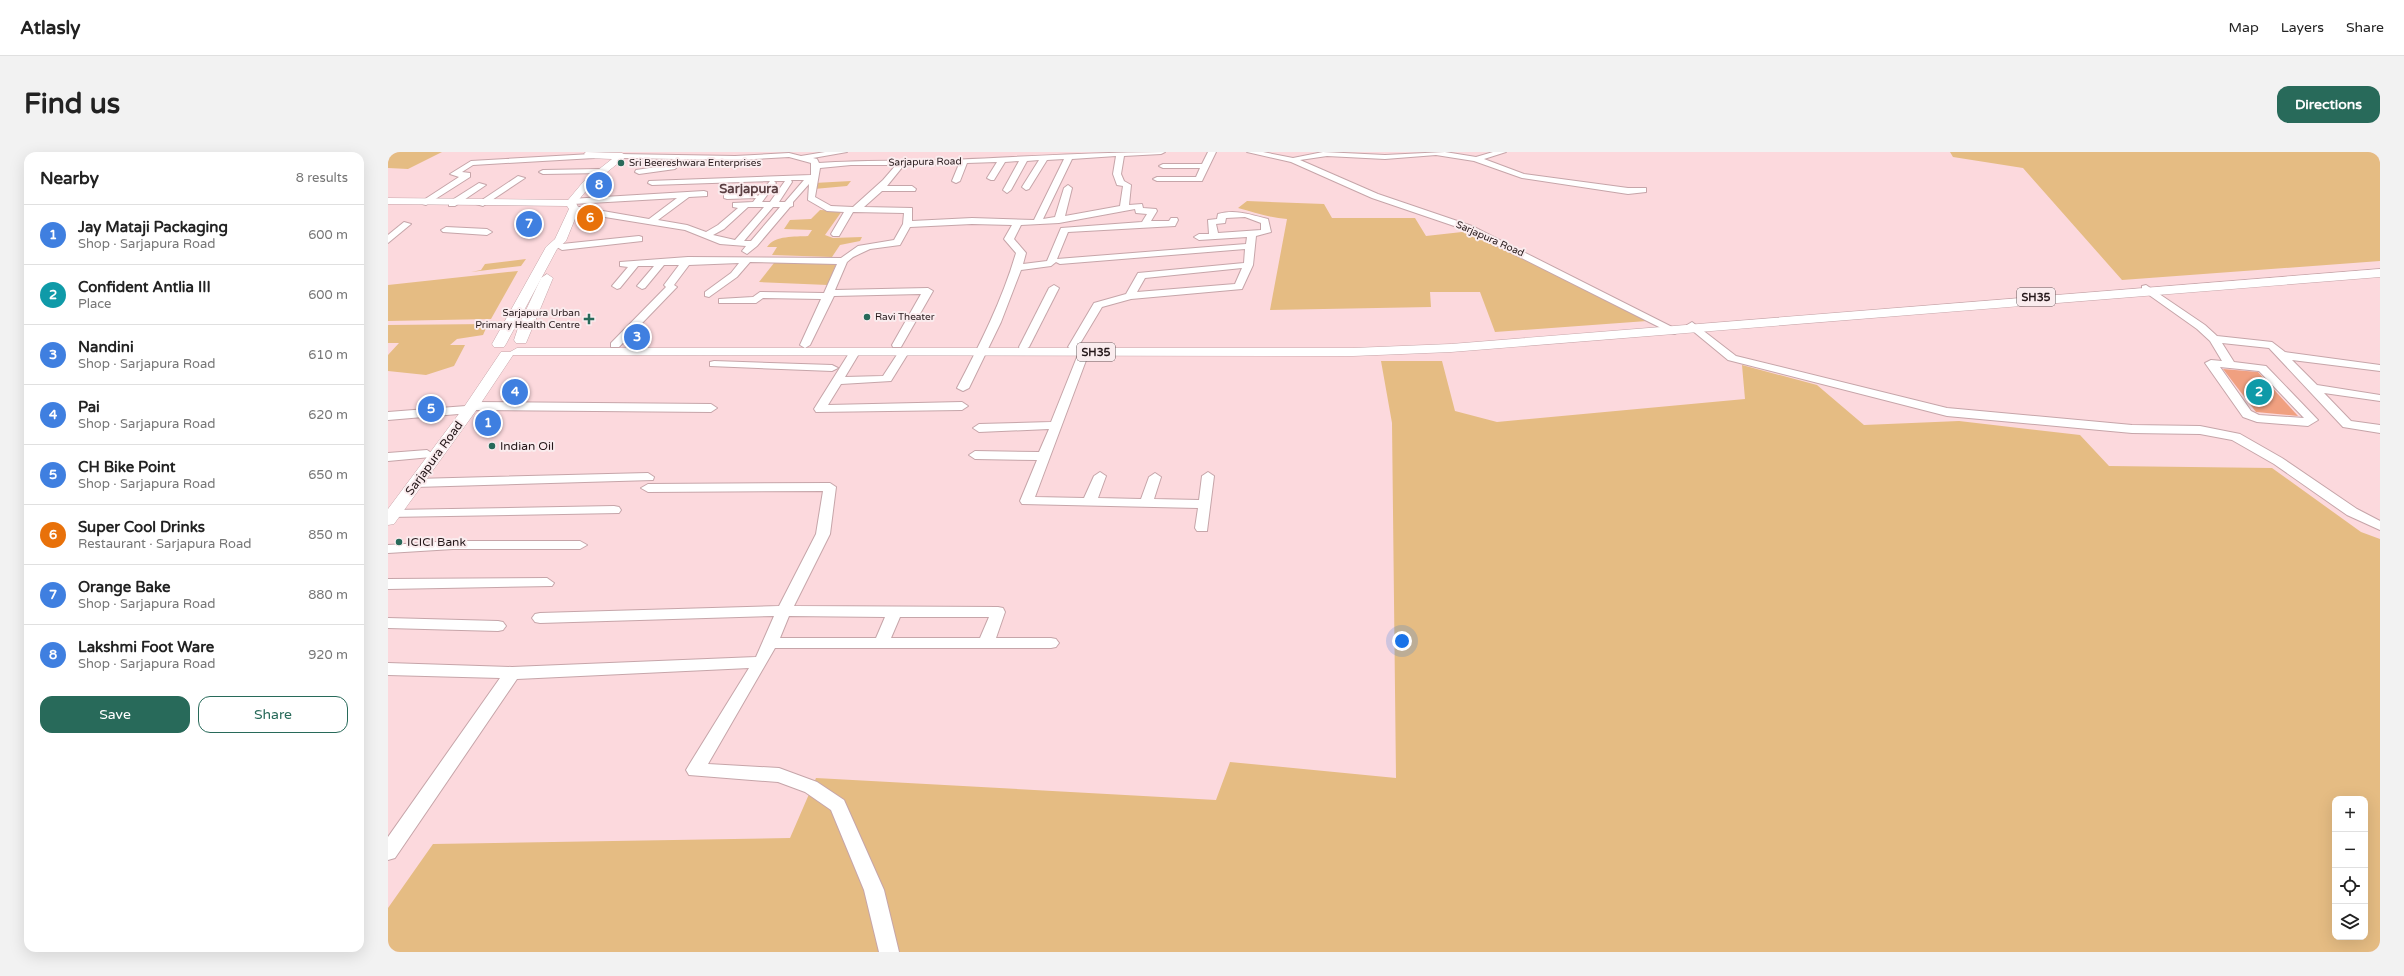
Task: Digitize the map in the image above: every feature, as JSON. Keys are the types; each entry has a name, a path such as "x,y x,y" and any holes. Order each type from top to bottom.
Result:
{"main road":[{"name":"Sarjapura Road","path":"591,154 625,154"},
{"name":"Sarjapura Road","path":"390,513 424,463 511,349 539,294 561,244 573,205 580,190 601,171 625,154"},
{"path":"388,201 452,204 573,205"},
{"name":"Sarjapura Road","path":"511,349 525,297 552,247 561,244"},
{"name":"SH35","path":"2149,290 2380,268"},
{"name":"SH35","path":"511,349 758,352 826,349 1081,349 1368,352 1451,348 2149,290 2380,273"},
{"path":"525,297 539,294"},
{"name":"SH35","path":"511,349 614,345 805,345 855,352 900,349"},
{"name":"SH35","path":"983,349 1024,347 1081,349"},
{"name":"Sarjapura Road","path":"390,513 415,483 424,463"}],"street":[{"path":"521,152 519,154 543,155 539,159"},
{"name":"Sarjapura Road","path":"625,154 683,157 695,154 791,154 804,157 815,164 964,162 1073,154 1162,152"},
{"path":"1157,179 1199,179 1212,152"},
{"name":"Sarjapura Road","path":"1251,152 1264,153 1293,160 1375,196 1469,228 1670,329"},
{"path":"1476,159 1502,152"},
{"path":"804,157 839,153"},
{"path":"805,345 843,261 864,246 897,243 907,224 909,210 830,208 820,205 812,198 815,164 839,153"},
{"path":"1293,160 1306,154 1385,158 1436,153 1476,159 1522,176 1628,191 1643,190"},
{"path":"423,203 467,175 454,174 471,163 591,154"},
{"path":"1036,223 1073,154"},
{"path":"1120,154 1117,174 1120,183 1127,185 1123,208"},
{"path":"639,172 672,167 683,157"},
{"path":"1026,187 1045,157"},
{"path":"1007,190 1026,158"},
{"path":"991,178 1003,159"},
{"path":"956,181 964,162"},
{"path":"836,234 853,209 881,188 896,172 901,163"},
{"path":"1163,166 1206,166"},
{"path":"543,172 601,171"},
{"path":"480,204 521,178"},
{"path":"652,183 813,178"},
{"path":"709,294 734,275 754,244 790,204 807,182 813,178"},
{"path":"1166,187 1186,187 1189,180"},
{"path":"737,243 771,205 788,182"},
{"path":"706,235 721,227 763,196 772,183"},
{"path":"452,204 482,185"},
{"path":"881,188 912,189"},
{"path":"1059,220 1068,188"},
{"path":"687,194 651,222 623,264 688,260 843,261"},
{"path":"573,205 687,194 704,194"},
{"path":"727,196 763,196"},
{"path":"736,205 790,204"},
{"path":"573,205 651,222 687,228 723,242 754,244"},
{"path":"907,224 972,221 1036,223 1139,206 1139,211 1153,211 1146,223"},
{"path":"1198,237 1252,234 1266,232 1265,221 1257,221 1240,214 1221,216 1222,221 1211,222 1214,236"},
{"path":"1017,268 1051,263 1064,230 1146,223 1172,224 1174,220"},
{"path":"963,388 983,349 1017,268 1021,253 1009,239 1018,223"},
{"path":"388,240 407,224"},
{"path":"446,230 487,232"},
{"path":"1204,504 1027,501 1045,456 1081,349 1098,305 1130,296 1239,287 1248,265 1252,246 1252,234"},
{"path":"561,244 639,240"},
{"path":"1060,261 1252,246"},
{"path":"614,345 670,286 688,260"},
{"path":"642,286 663,261"},
{"path":"617,286 636,263"},
{"path":"1130,296 1141,275 1248,265"},
{"path":"1024,347 1054,288"},
{"path":"2149,290 2214,339 2229,363 2262,368 2312,420 2308,422 2256,418 2247,414 2211,363 2229,363"},
{"path":"723,301 756,300 760,295 928,291 887,380 837,381"},
{"path":"1694,327 1732,358 1947,412 2132,429 2200,430 2236,437 2278,461 2352,512 2380,526"},
{"path":"2214,339 2272,345 2347,424 2380,429"},
{"path":"746,365 758,352"},
{"path":"855,352 820,409 962,406"},
{"path":"2281,355 2380,368"},
{"path":"714,364 832,368"},
{"path":"2312,388 2380,398"},
{"path":"388,416 467,408 711,408"},
{"path":"979,428 1056,425"},
{"path":"975,456 1045,456"},
{"path":"388,457 424,463"},
{"path":"1089,503 1100,476"},
{"path":"1202,528 1208,476"},
{"path":"1146,504 1155,477"},
{"path":"415,483 648,483 830,487 823,534 784,611 761,662 695,770 779,775 811,787 838,805 874,890 889,952"},
{"path":"390,513 614,510"},
{"path":"388,550 453,545 580,545"},
{"path":"388,584 546,583"},
{"path":"540,618 784,611 998,612 986,643"},
{"path":"881,643 895,612"},
{"path":"388,623 498,626"},
{"path":"770,644 1051,643"},
{"path":"388,668 512,673 761,662"},
{"path":"388,852 512,673"}],"shaded area":[{"path":"388,152 442,152 408,169 388,168"},
{"path":"1950,152 2380,152 2380,261 2122,280 2023,168 1953,157"},
{"path":"851,181 847,186 814,189 814,183"},
{"path":"1247,201 1324,204 1332,218 1415,218 1426,236 1471,231 1647,321 1495,332 1480,292 1430,292 1431,307 1270,310 1287,219 1268,216 1238,208"},
{"path":"820,210 842,211 825,235 833,238 862,237 860,241 840,245 832,257 772,255 777,247 767,247 775,240 786,237 808,236 812,230 784,229 790,220 811,219"},
{"path":"526,259 521,266 471,272 481,270 485,264"},
{"path":"774,263 836,264 828,285 759,282"},
{"path":"518,271 491,319 388,321 388,285"},
{"path":"488,324 483,335 457,339 450,345 465,345 454,366 426,375 388,371 388,355 399,343 388,343 388,325"},
{"path":"1381,361 1442,361 1455,411 1497,422 1745,399 1742,365 1817,385 1864,425 1959,421 2080,435 2109,466 2272,468 2361,532 2380,539 2380,952 388,952 388,908 433,844 790,838 816,778 1216,800 1230,762 1396,778 1392,423"}],"building":[{"path":"2223,369 2258,372 2298,416 2256,412"}],"place":[{"name":"Sri Beereshwara Enterprises","path":"621,163"},
{"name":"Lakshmi Foot Ware","path":"599,185"},
{"name":"Super Cool Drinks","path":"590,218"},
{"name":"Orange Bake","path":"529,224"},
{"name":"Ravi Theater","path":"867,317"},
{"name":"Sarjapura Urban Primary Health Centre","path":"589,319"},
{"name":"Nandini","path":"637,337"},
{"name":"Pai","path":"515,392"},
{"name":"Confident Antlia III","path":"2259,392"},
{"name":"CH Bike Point","path":"431,409"},
{"name":"Jay Mataji Packaging","path":"488,423"},
{"name":"Indian Oil","path":"492,446"},
{"name":"ICICI Bank","path":"399,542"}],"district":[{"name":"Sarjapura","path":"749,189"}]}
